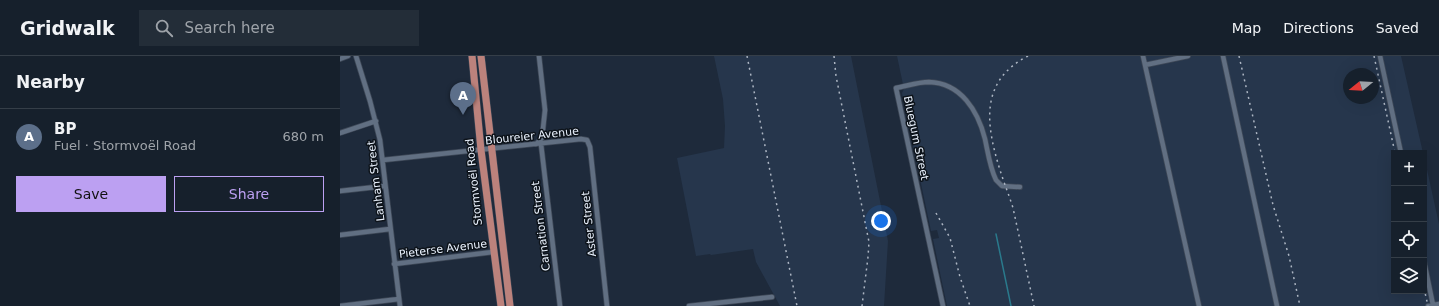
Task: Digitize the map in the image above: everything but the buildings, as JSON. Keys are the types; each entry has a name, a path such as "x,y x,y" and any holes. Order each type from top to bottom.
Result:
{"main road":[{"name":"Stormvoël Road","path":"472,56 481,150 501,306"},
{"name":"Stormvoël Road","path":"481,56 510,306"}],"street":[{"path":"340,59 348,56"},
{"name":"Lanham Street","path":"356,56 376,121 383,160 400,306"},
{"path":"538,144 542,138 545,110 539,56"},
{"path":"1143,56 1199,306"},
{"path":"1145,65 1188,56"},
{"path":"1223,56 1277,306"},
{"path":"1380,56 1400,150"},
{"name":"Bluegum Street","path":"943,306 896,88 925,82 936,83 957,91 966,99 980,122 994,176 998,183 1006,187 1020,187"},
{"path":"340,133 376,121"},
{"name":"Bloureier Avenue","path":"383,160 587,140"},
{"name":"Aster Street","path":"587,140 590,154 607,306"},
{"name":"Carnation Street","path":"538,144 560,306"},
{"path":"340,191 385,186"},
{"path":"340,235 390,229"},
{"name":"Pieterse Avenue","path":"394,264 494,252"},
{"path":"1427,274 1434,305"},
{"path":"689,306 772,297"},
{"path":"340,306 399,299"},
{"path":"1428,306 1439,304"}],"shaded area":[{"path":"714,56 851,56 888,241 884,306 780,306 756,262 753,249 696,256 677,158 724,148 725,126 723,99"},
{"path":"897,56 1401,56 1422,150 1391,150 1391,294 1427,294 1427,170 1439,224 1439,306 947,306 933,239 939,238 937,230 931,231 902,93 904,89"}],"waterway":[{"path":"996,234 1011,306"}],"railway":[{"path":"747,56 797,306"},
{"path":"834,56 836,76 869,242 862,306"},
{"path":"1028,56 1012,66 1001,78 994,91 990,106 990,121 995,153 1013,208 1034,306"},
{"path":"1239,56 1273,205 1289,256 1300,306"},
{"path":"1374,56 1394,150"},
{"path":"936,213 950,238 960,277 970,306"},
{"path":"1425,294 1428,306"}],"place":[{"name":"BP","path":"463,115"}]}
